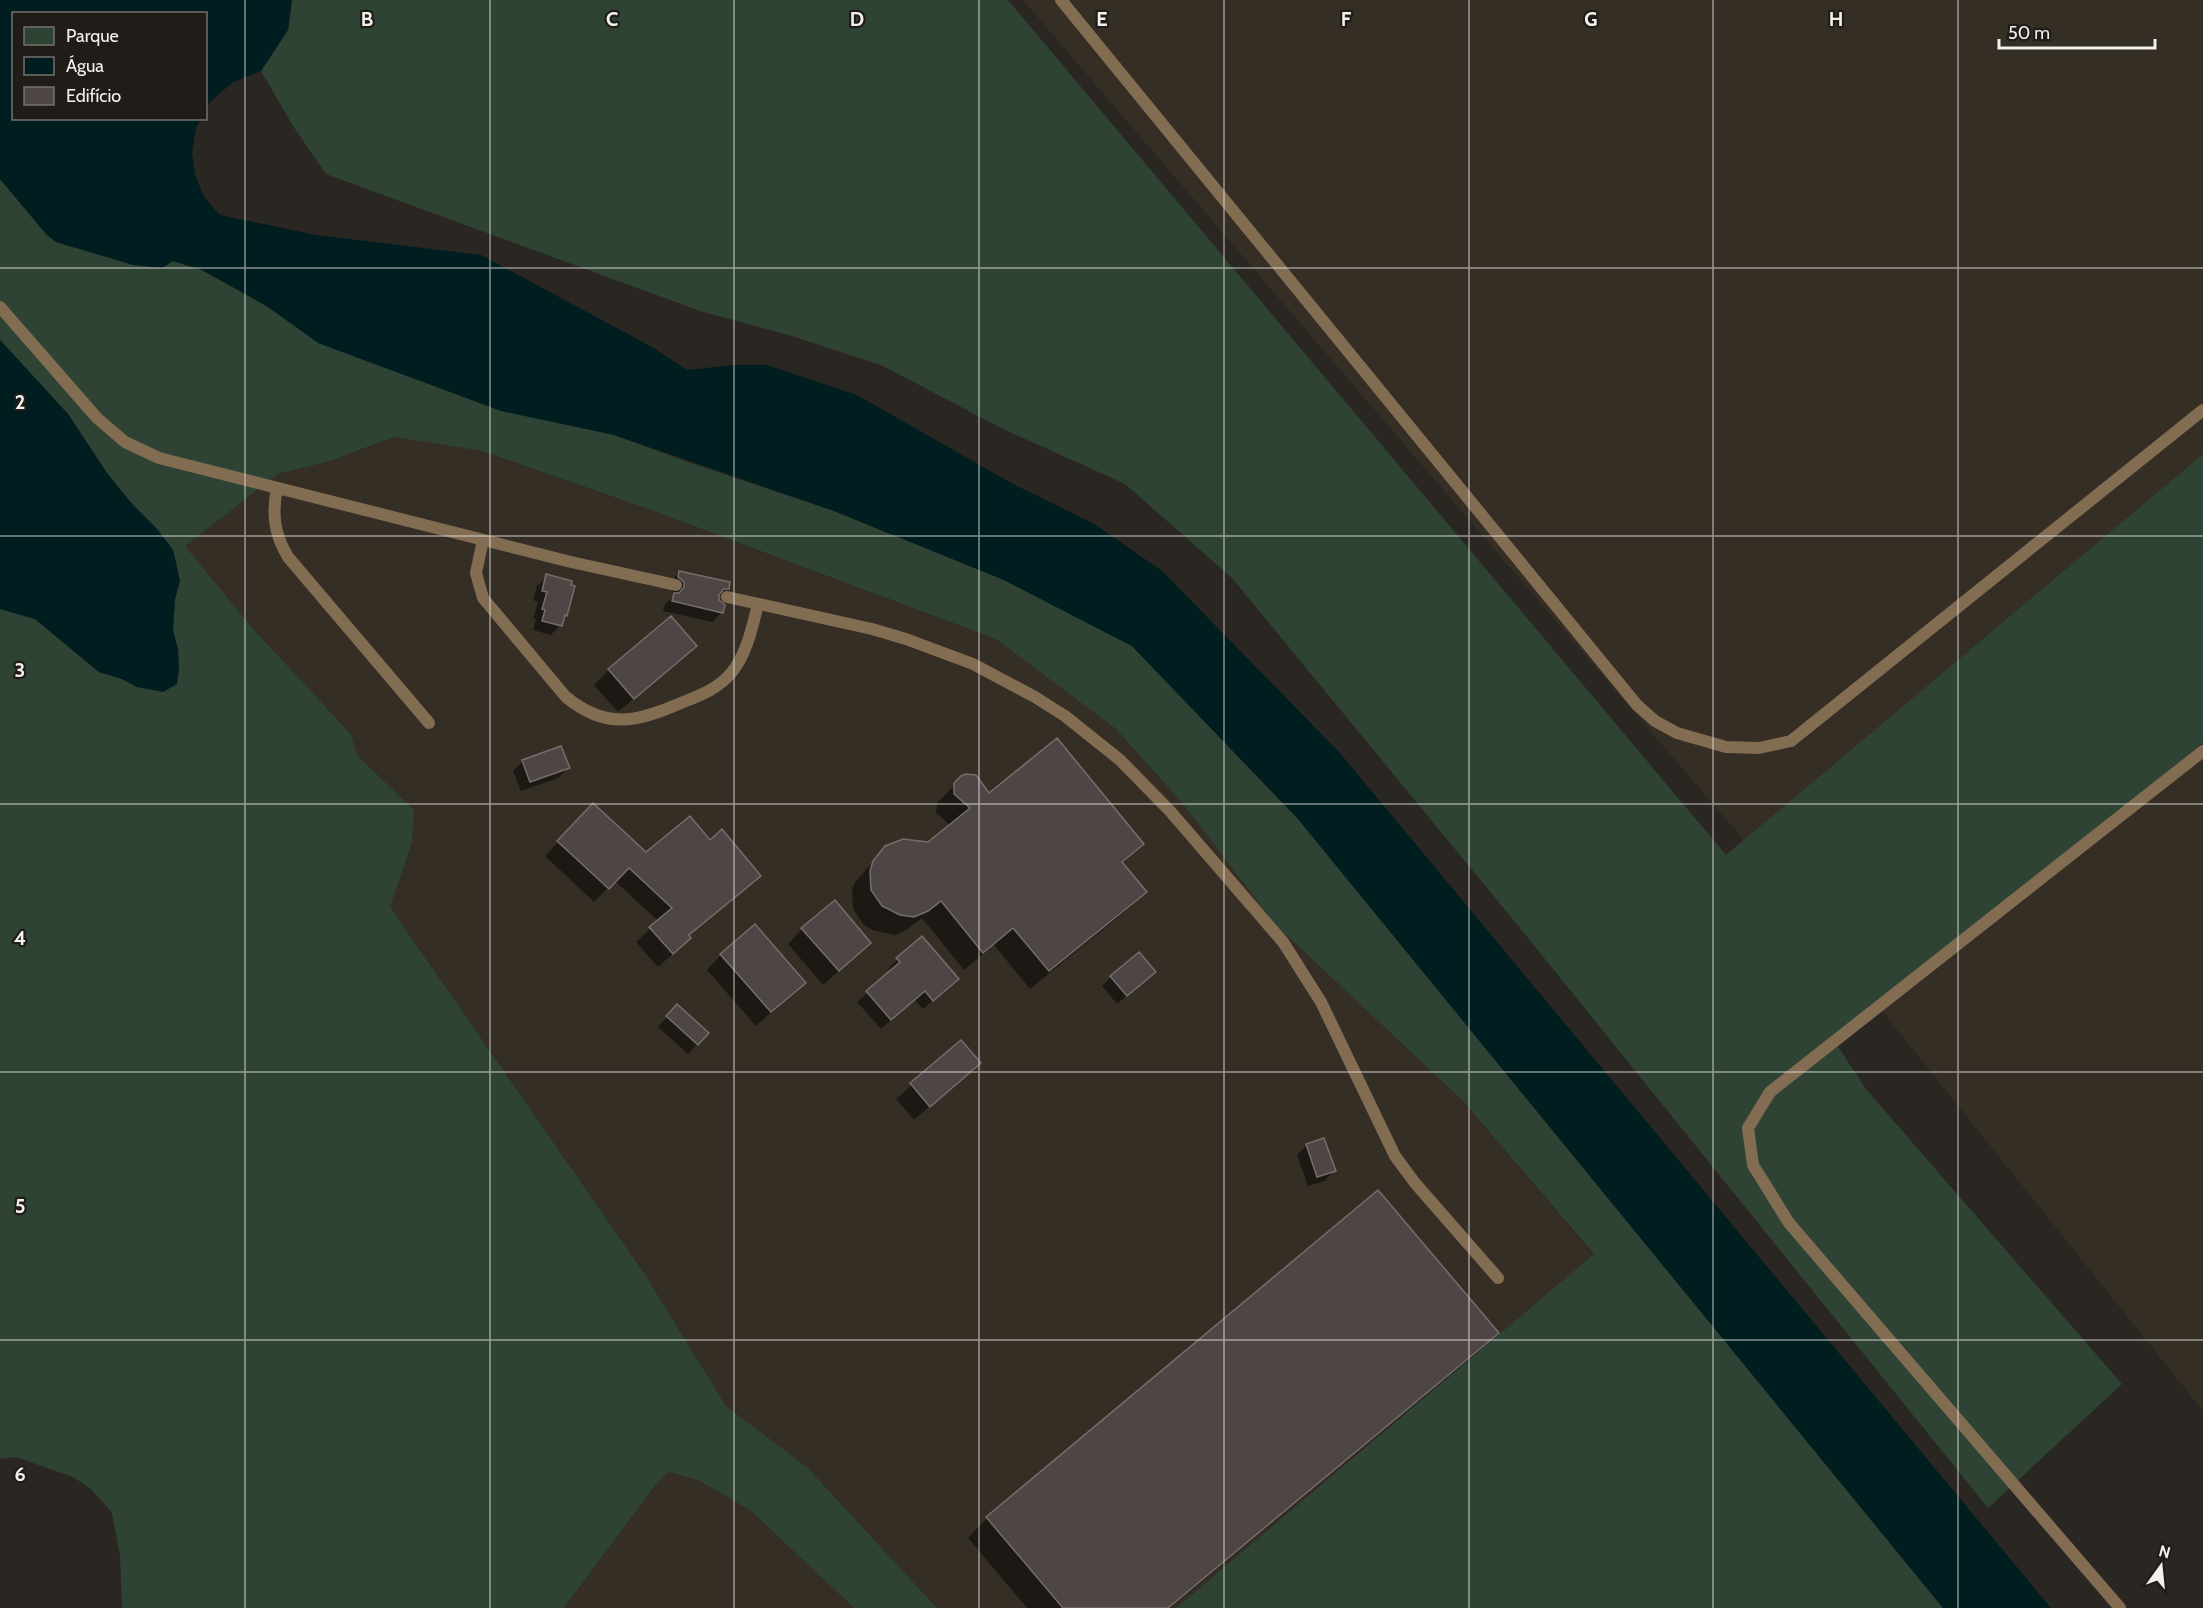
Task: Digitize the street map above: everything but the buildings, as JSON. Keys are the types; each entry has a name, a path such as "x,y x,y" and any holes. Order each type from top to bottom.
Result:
{"lane":[{"path":"1061,0 1637,705 1654,720 1677,732 1726,747 1759,748 1791,741 2203,410"},
{"path":"0,307 96,418 125,442 159,458 483,540 676,585"},
{"path":"277,488 274,521 280,544 288,557 429,723"},
{"path":"483,540 476,563 476,573 483,598 566,697 590,713 603,718 627,720 651,716 713,690 738,663 746,648 758,604"},
{"path":"727,597 906,639 973,664 1004,679 1055,710 1120,760 1170,811 1283,942 1321,1002 1395,1156 1415,1183 1498,1278"},
{"path":"2120,1608 1789,1222 1753,1165 1748,1128 1770,1092 2203,751"}],"shaded area":[{"path":"1023,0 2203,0 2203,1411 1760,859"},
{"path":"394,437 482,451 654,511 996,639 1116,729 1183,804 1462,1100 1594,1255 1176,1608 937,1608 807,1467 726,1406 644,1273 390,907 412,843 414,810 357,755 351,734 255,631 184,546 278,474 327,462"},
{"path":"669,1472 698,1480 751,1511 854,1608 564,1608 658,1482"}],"green space":[{"path":"292,0 1008,0 1726,855 2203,454 2203,742 1837,1045 1866,1089 2122,1384 1988,1508 1524,933 1232,578 1125,484 1003,429 883,366 792,336 700,311 326,174 293,126 261,71 288,30"},
{"path":"0,179 46,234 56,242 72,247 173,261 244,284 459,378 685,461 834,511 1004,580 1132,646 1298,819 1943,1608 1176,1608 1594,1254 1462,1100 1276,925 1183,804 1116,729 996,639 654,511 482,451 394,437 327,462 278,474 185,546 255,631 351,734 357,755 414,810 412,843 390,907 644,1273 726,1406 807,1467 937,1608 854,1608 751,1511 698,1480 669,1472 658,1482 564,1608 122,1608 120,1556 112,1513 91,1489 73,1477 16,1457 0,1459 0,609 35,619 99,672 122,679 137,687 178,649 173,631 175,599 180,581 173,550 107,473 68,414 0,340"}],"water":[{"path":"0,0 292,0 288,30 261,71 233,82 210,102 207,109 207,12 12,12 12,120 200,120 196,128 192,152 195,175 204,197 220,215 316,235 481,255 650,346 687,370 734,365 767,365 857,395 1013,484 1096,525 1162,571 1339,752 2051,1608 1943,1608 1298,819 1132,646 1004,580 834,511 614,435 501,411 318,343 268,307 200,269 173,261 162,268 133,265 56,242 46,234 0,179"},
{"path":"0,340 68,414 107,473 173,550 180,581 175,599 173,631 178,649 179,669 177,684 163,692 137,687 122,679 99,672 35,619 0,609"}]}
